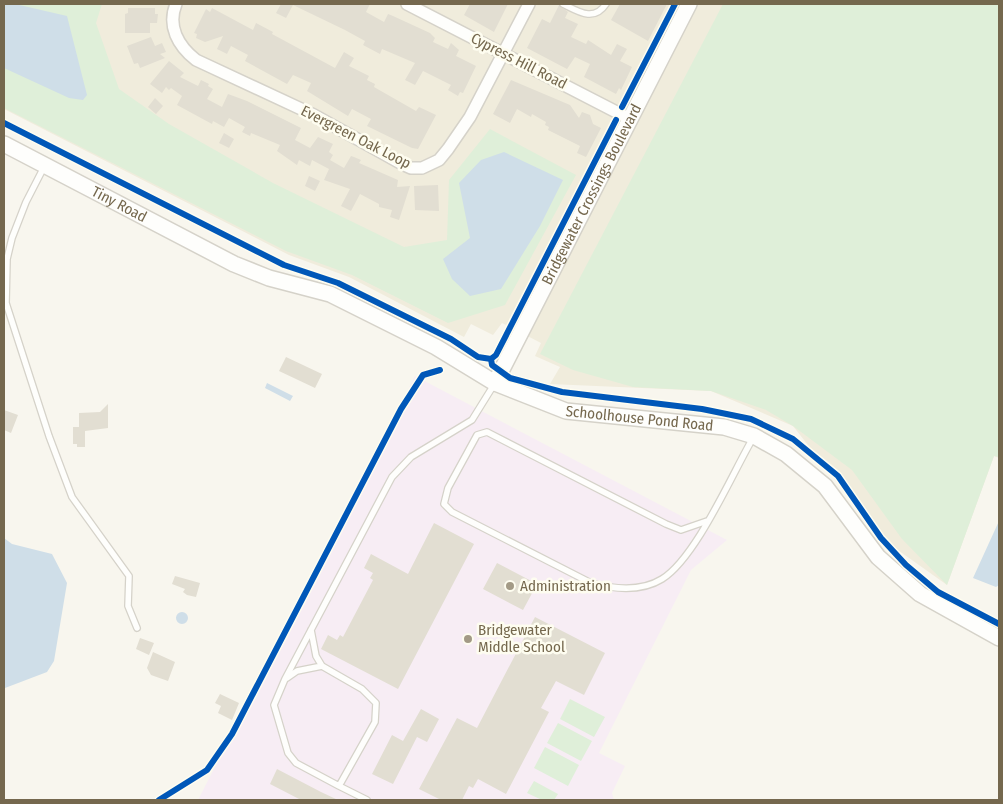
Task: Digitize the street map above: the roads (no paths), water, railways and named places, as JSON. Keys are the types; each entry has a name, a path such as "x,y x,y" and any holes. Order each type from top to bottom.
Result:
{"street":[{"name":"Evergreen Oak Loop","path":"176,4 172,21 174,32 186,52 196,60 314,115 411,168 432,165 448,149 470,117 529,4"},
{"name":"Cypress Hill Road","path":"407,4 630,119"},
{"name":"Bridgewater Crossings Boulevard","path":"495,383 688,4"},
{"name":"Tiny Road","path":"4,144 234,264"},
{"name":"Schoolhouse Pond Road","path":"234,264 269,278 330,294 436,347 495,383 566,411 724,427 754,436 786,454 825,486 878,557 920,594 999,638"}],"lane":[{"path":"563,4 581,13 591,15 600,12 606,4"},
{"path":"45,165 26,202 12,238 7,259 8,309 49,436 72,497 129,576 128,606 137,628"},
{"path":"4,315 8,309"},
{"path":"367,800 296,763 288,753 274,705 285,679 392,477 411,457 472,420 495,383"},
{"path":"707,521 681,530 666,524 487,432 477,435 448,488 444,504 452,512 591,583 610,588 635,587 662,579 688,555 707,521 754,436"},
{"path":"311,630 316,656 322,666 362,689 376,703 375,722 339,786"},
{"path":"285,679 297,671 322,666"}],"place":[{"name":"Administration","path":"510,586"},
{"name":"Bridgewater Middle School","path":"468,639"}]}
